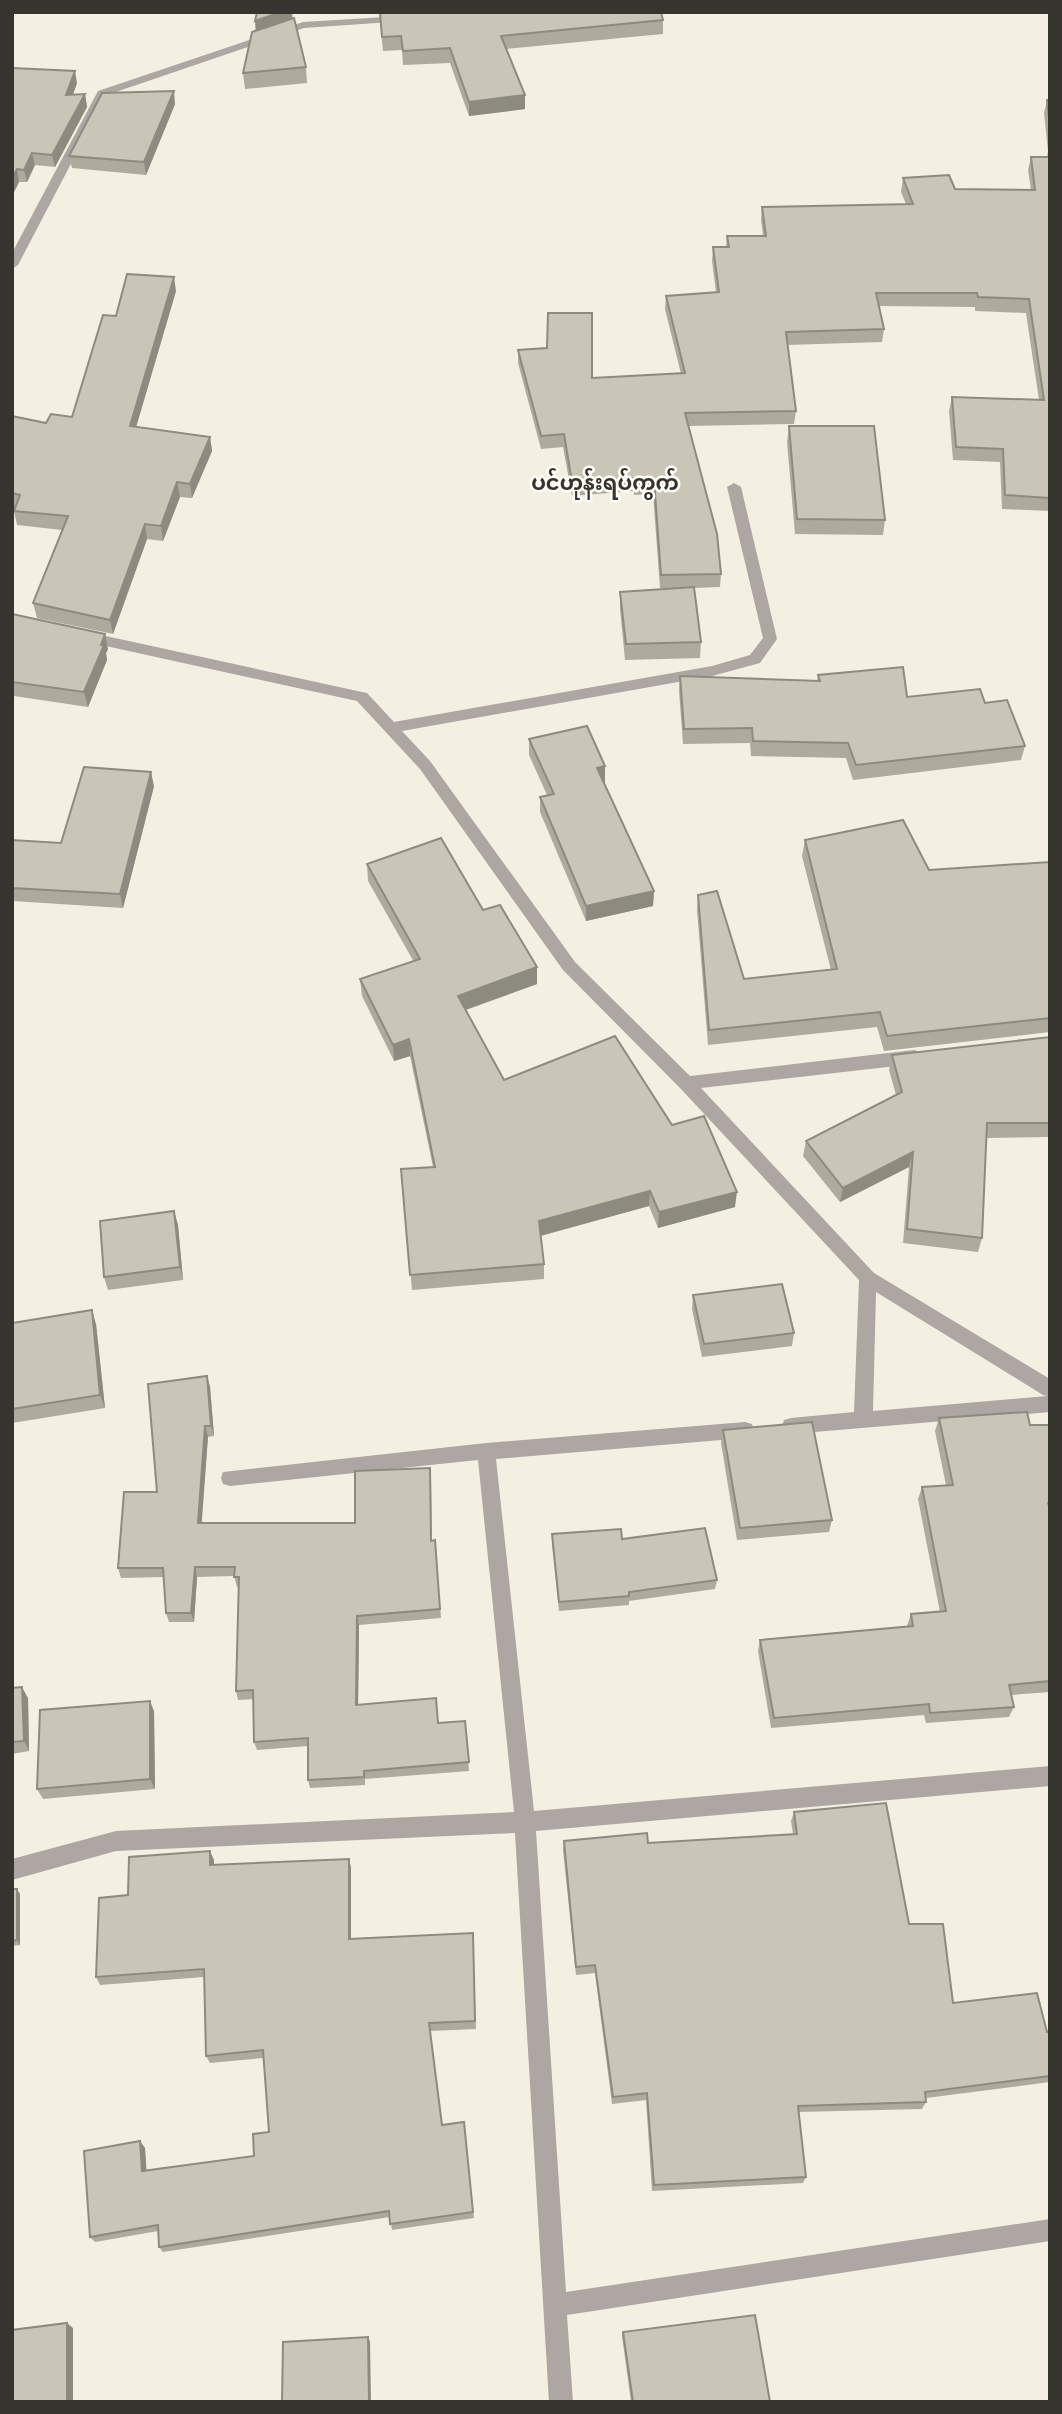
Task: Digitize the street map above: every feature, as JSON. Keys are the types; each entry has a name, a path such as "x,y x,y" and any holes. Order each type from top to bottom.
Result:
{"street":[{"path":"12,265 102,93 303,25 414,18"},
{"path":"390,728 712,671 755,659 770,639 734,487"},
{"path":"66,632 362,697 425,765 569,966 686,1083 868,1278 1050,1390"},
{"path":"686,1083 929,1056"},
{"path":"863,1420 868,1278"},
{"path":"230,1478 486,1451 1050,1404"},
{"path":"486,1451 525,1822 561,2402"},
{"path":"12,1870 116,1841 525,1822 1050,1776"},
{"path":"556,2305 1050,2230"}],"building":[{"path":"257,12 281,12 255,21"},
{"path":"380,12 661,12 663,20 501,36 525,95 469,102 450,48 403,51 401,36 382,37"},
{"path":"294,18 306,67 243,73 252,32"},
{"path":"12,68 75,71 66,95 85,94 52,155 32,153 24,170 17,169 12,178"},
{"path":"174,91 144,162 69,156 102,93"},
{"path":"1047,100 1050,100 1050,127"},
{"path":"1031,157 1050,157 1050,498 1005,495 1003,449 956,447 952,397 1044,400 1029,299 978,297 977,293 876,293 884,329 786,332 796,411 685,413 717,534 721,574 661,575 654,480 635,482 634,478 572,482 564,434 541,436 518,350 547,348 548,313 592,313 592,378 685,373 666,296 719,292 713,247 729,247 727,236 766,236 762,207 913,204 903,178 949,175 955,189 1035,190"},
{"path":"127,274 174,277 130,426 210,437 190,484 177,482 161,526 145,524 110,620 33,603 68,516 14,511 20,495 12,493 12,416 46,423 51,414 72,417 103,315 116,316"},
{"path":"789,426 874,426 885,520 797,519"},
{"path":"694,587 701,642 626,644 620,592"},
{"path":"12,614 105,634 101,645 104,645 84,692 12,682"},
{"path":"903,667 907,697 980,689 985,703 1007,700 1025,746 856,765 848,743 753,741 752,728 684,729 680,676 820,681 818,675"},
{"path":"587,726 605,766 597,768 654,891 586,906 540,797 554,794 529,739"},
{"path":"84,767 151,772 120,894 12,888 12,840 61,843"},
{"path":"903,820 929,870 1050,862 1050,1018 887,1036 880,1012 709,1030 698,895 717,891 744,979 837,969 805,840"},
{"path":"441,838 483,910 500,905 537,967 458,996 504,1080 615,1036 672,1125 704,1116 737,1192 659,1212 650,1191 539,1221 544,1264 410,1275 401,1169 435,1167 409,1039 393,1045 360,979 420,959 367,864"},
{"path":"1050,1037 1050,1123 987,1123 982,1238 907,1229 913,1152 843,1188 806,1141 902,1092 892,1055"},
{"path":"174,1211 180,1267 104,1277 100,1221"},
{"path":"782,1284 794,1333 704,1344 693,1295"},
{"path":"92,1310 100,1395 12,1409 12,1323"},
{"path":"207,1376 211,1426 205,1426 198,1523 355,1523 355,1471 430,1468 431,1541 435,1540 440,1609 357,1616 356,1705 436,1698 438,1723 465,1721 469,1762 364,1771 364,1777 308,1780 308,1738 254,1742 253,1690 236,1691 239,1577 234,1577 235,1567 195,1567 191,1613 166,1613 163,1568 118,1568 124,1492 157,1492 148,1384"},
{"path":"1027,1412 1030,1425 1050,1425 1050,1681 1009,1685 1014,1707 930,1713 929,1704 774,1718 760,1640 913,1626 911,1614 946,1611 922,1487 953,1485 939,1418"},
{"path":"812,1422 832,1520 740,1528 723,1430"},
{"path":"705,1528 717,1580 629,1592 629,1596 559,1602 552,1534 621,1529 622,1539"},
{"path":"22,1687 24,1741 12,1742 12,1688"},
{"path":"150,1701 150,1779 37,1789 40,1710"},
{"path":"886,1803 909,1924 943,1924 953,2003 1037,1993 1047,2032 1050,2031 1050,2076 925,2092 926,2102 798,2106 806,2177 654,2185 647,2093 613,2097 595,1965 576,1967 564,1841 647,1833 648,1843 797,1834 794,1812"},
{"path":"210,1851 210,1865 349,1859 349,1939 473,1933 475,2021 429,2023 442,2125 464,2122 473,2212 390,2224 389,2211 159,2247 158,2225 90,2237 84,2151 140,2141 142,2171 254,2156 253,2134 269,2132 263,2050 206,2056 204,1969 96,1977 99,1898 128,1895 129,1857"},
{"path":"12,1889 17,1889 17,1940 12,1941"},
{"path":"755,2315 770,2402 633,2402 623,2332"},
{"path":"67,2323 67,2402 12,2402 12,2330"},
{"path":"368,2337 369,2402 282,2402 283,2342"}],"district":[{"name":"ပင်ဟုန်းရပ်ကွက်","path":"605,483"}]}
